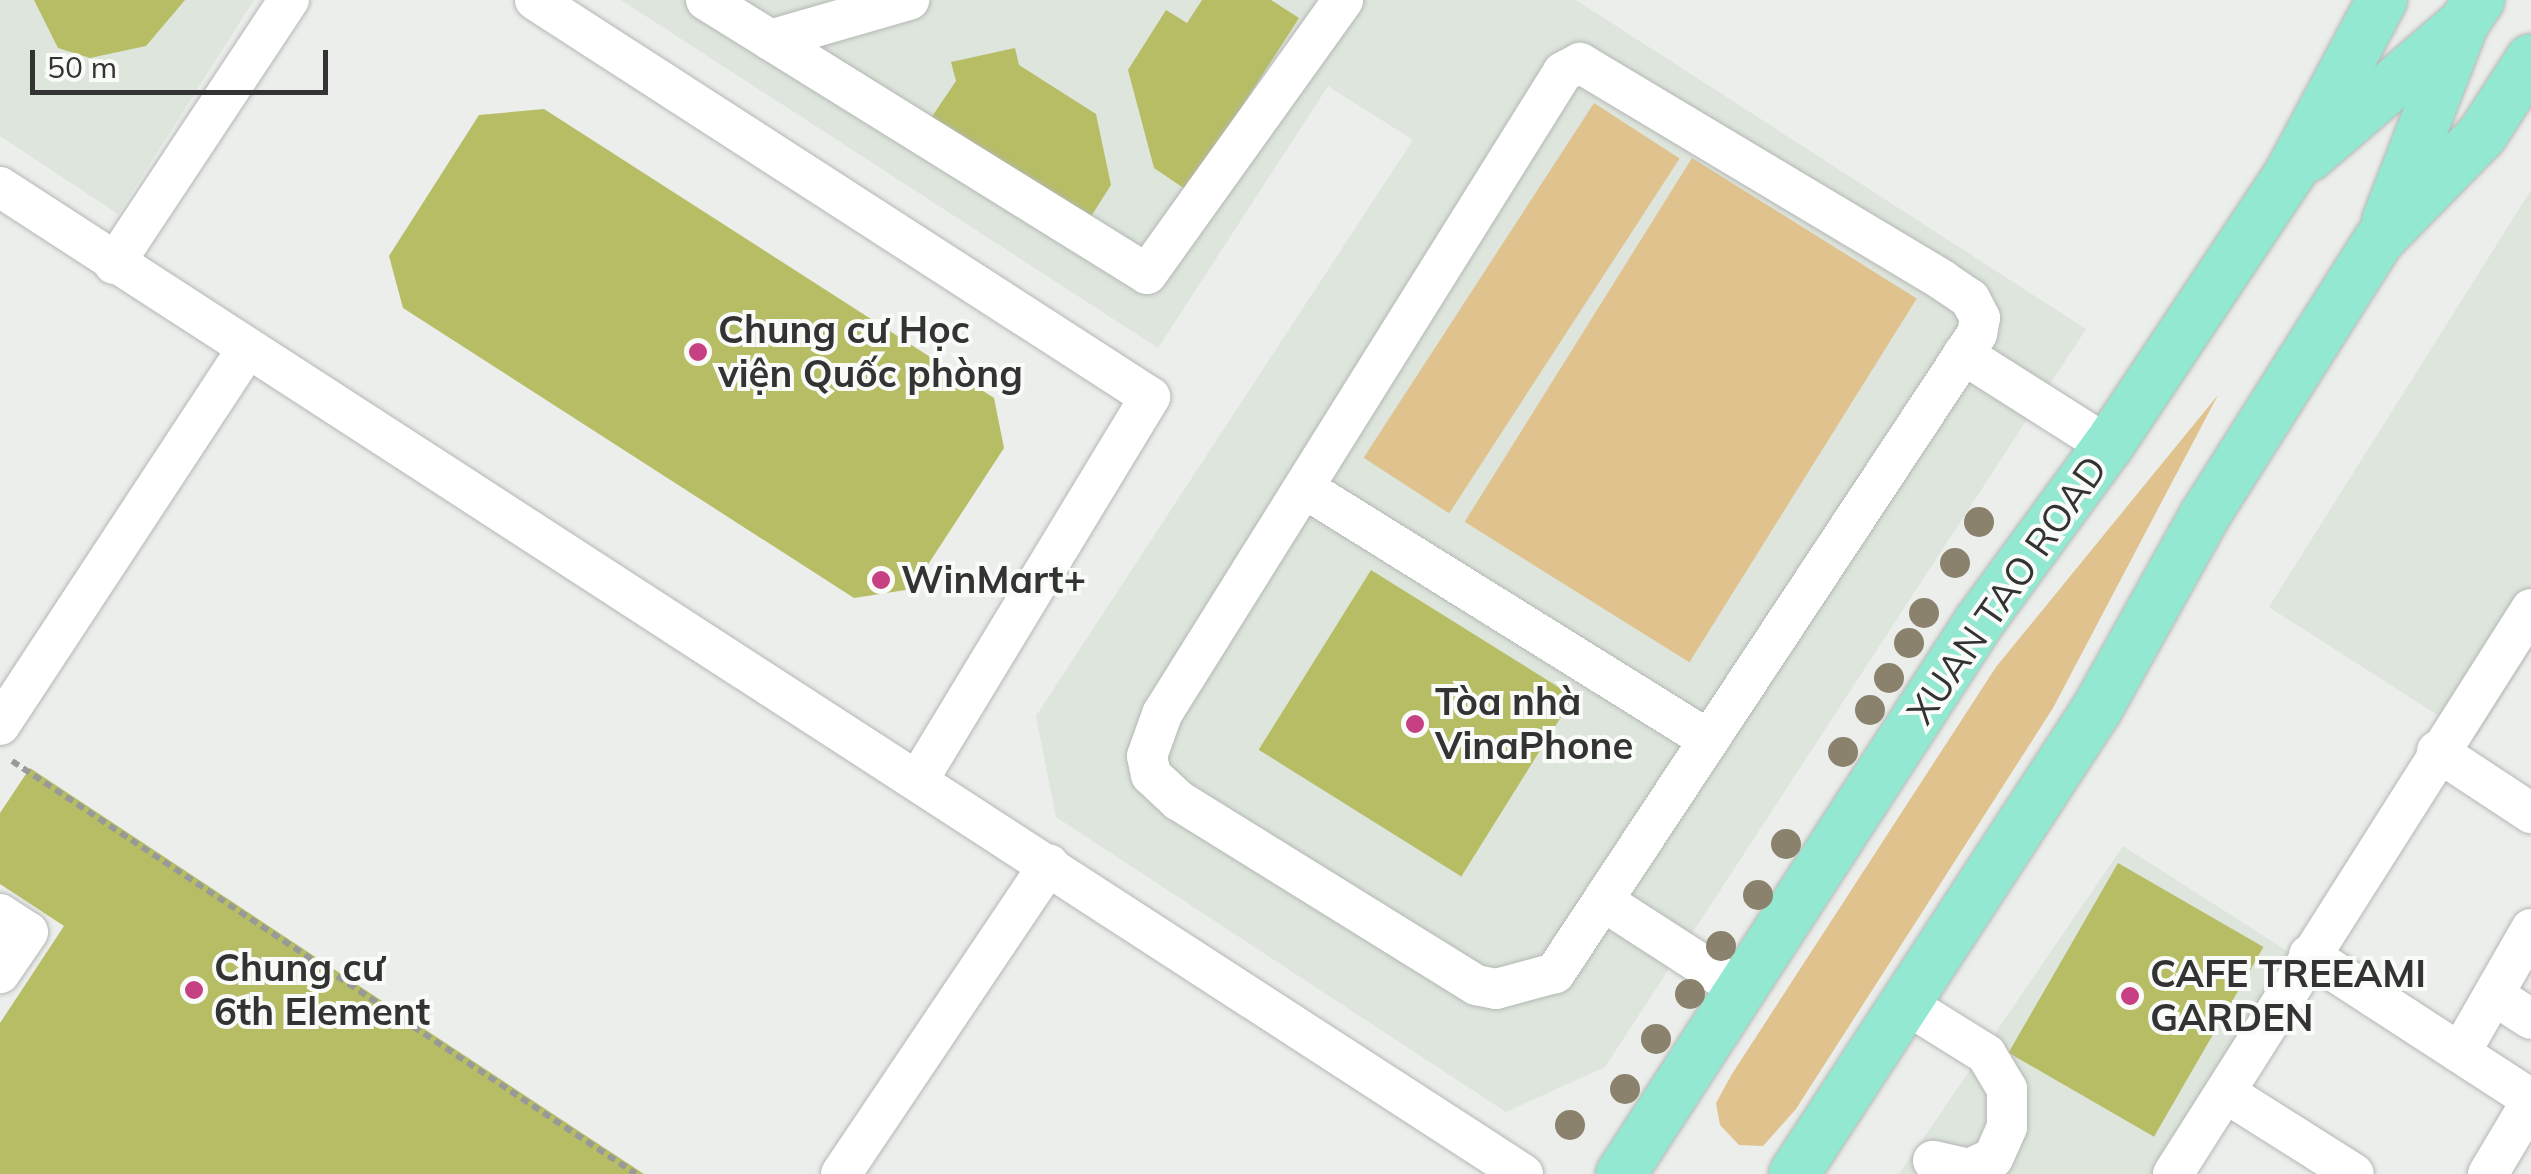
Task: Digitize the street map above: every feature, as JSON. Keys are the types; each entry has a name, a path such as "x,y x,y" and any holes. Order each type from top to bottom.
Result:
{"main road":[{"name":"XUAN TAO ROAD","path":"1621,1174 1978,622 2108,446 2290,173 2382,0"},
{"path":"2290,173 2471,12"},
{"path":"1794,1174 2097,710 2204,515 2380,240 2471,12"},
{"path":"2380,240 2482,135 2531,59"}],"street":[{"path":"114,264 288,0"},
{"path":"535,0 1150,397 918,779"},
{"path":"706,0 1147,274 1344,0"},
{"path":"770,40 909,0"},
{"path":"1569,64 1608,74 1970,299 1980,318 1963,354 1555,973 1510,989 1476,985 1178,802 1150,776 1146,756 1162,714 1304,488 1569,64"},
{"path":"0,188 1523,1174"},
{"path":"0,725 247,348"},
{"path":"1963,354 2108,446"},
{"path":"1304,488 1708,739"},
{"path":"2173,1174 2531,609"},
{"path":"2437,752 2531,812"},
{"path":"841,1174 1049,864"},
{"path":"1603,901 1741,990"},
{"path":"0,914 28,932 0,973"},
{"path":"2460,1053 2497,996 2531,929"},
{"path":"2309,955 2531,1100 2488,1174"},
{"path":"2497,996 2531,1019"},
{"path":"1904,1003 1986,1054 2008,1088 2006,1127 1993,1158 1969,1168 1932,1161"},
{"path":"2226,1093 2354,1174"}],"path":[{"path":"0,753 636,1174"}],"shaded area":[{"path":"0,0 254,0 118,214 0,136"},
{"path":"621,0 1576,0 2086,329 1605,1067 1506,1112 1056,817 1036,716 1413,140 1328,86 1158,348"},
{"path":"1594,103 1680,159 1449,513 1364,458"},
{"path":"1692,158 1917,298 1689,662 1465,522"},
{"path":"2531,190 2531,651 2475,739 2269,607"},
{"path":"2218,395 2053,708 1796,1109 1763,1146 1739,1145 1720,1125 1716,1103 1732,1074 1996,667"},
{"path":"2123,846 2323,974 2195,1174 1899,1174"}],"building":[{"path":"34,0 185,0 146,46 90,58 58,48"},
{"path":"1202,0 1271,0 1299,18 1188,191 1154,168 1128,70 1166,10 1187,23"},
{"path":"1015,48 1019,65 1096,114 1111,185 1088,221 931,118 956,81 951,62"},
{"name":"Chung cư Học viện Quốc phòng","path":"544,109 994,398 1004,448 912,589 854,598 403,308 389,256 479,115"},
{"name":"Tòa nhà VinaPhone","path":"1371,570 1574,697 1461,876 1259,750"},
{"name":"Chung cư 6th Element","path":"30,768 644,1174 0,1174 0,1023 64,926 0,884 0,813"},
{"name":"CAFE TREEAMI GARDEN","path":"2118,863 2263,947 2154,1137 2008,1053"}],"place":[{"name":"Chung cư Học viện Quốc phòng","path":"698,352"},
{"name":"WinMart+","path":"881,580"},
{"name":"Tòa nhà VinaPhone","path":"1415,724"},
{"name":"Chung cư 6th Element","path":"194,990"},
{"name":"CAFE TREEAMI GARDEN","path":"2130,996"}]}
